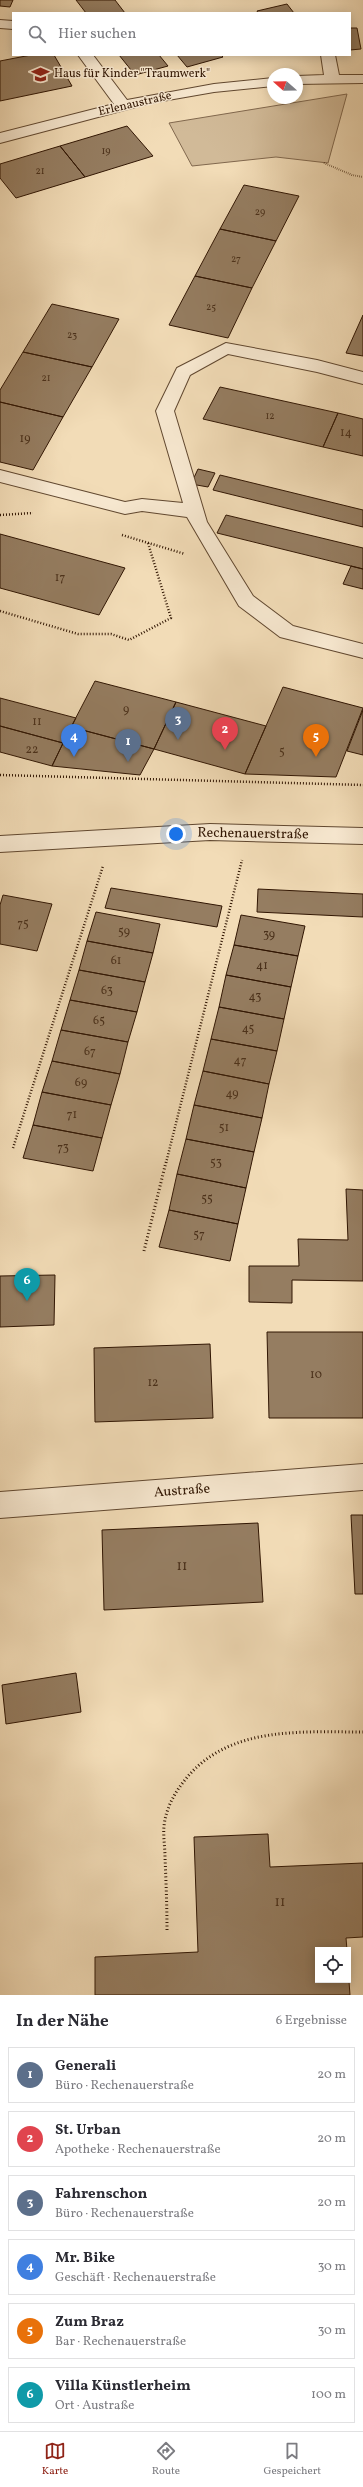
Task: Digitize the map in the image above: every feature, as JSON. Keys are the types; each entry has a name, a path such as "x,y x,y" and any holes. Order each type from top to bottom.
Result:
{"street":[{"path":"0,24 12,25"},
{"path":"87,56 123,106"},
{"path":"328,56 332,79"},
{"path":"303,80 363,79"},
{"name":"Erlenaustraße","path":"0,138 123,106 214,88 267,83"},
{"path":"363,378 317,366 226,348 183,372 164,411 198,522 246,601 287,632 363,651"},
{"path":"0,476 125,508 142,505 194,511"},
{"name":"Rechenauerstraße","path":"0,844 210,832 363,836"},
{"name":"Austraße","path":"0,1505 363,1477"}],"path":[{"path":"324,163 352,175 363,177"},
{"path":"0,611 78,634 111,634 129,640 171,618 148,543"},
{"path":"0,775 363,785"},
{"path":"144,1251 249,833"},
{"path":"13,1148 112,838"},
{"path":"167,1930 164,1828 173,1799 188,1774 208,1754 228,1744 272,1734 363,1732"}],"shaded area":[{"path":"347,94 328,163 276,157 192,166 169,123 286,104 303,104 303,101"}],"building":[{"path":"0,0 13,0 10,7 0,6"},
{"path":"76,0 115,0 124,12 85,12"},
{"path":"287,4 293,12 258,12"},
{"path":"351,28 357,28 361,49 351,50"},
{"path":"26,56 55,56 72,86 0,101 0,61"},
{"path":"120,56 160,56 168,66 135,75"},
{"path":"178,56 223,57 187,67"},
{"path":"127,126 153,156 85,177 60,146"},
{"path":"60,146 85,177 16,198 0,178 0,164"},
{"path":"244,185 299,196 276,241 220,229"},
{"path":"220,229 276,241 252,288 195,276"},
{"path":"195,276 252,288 228,338 169,325"},
{"path":"52,304 119,319 92,367 23,352"},
{"path":"363,315 363,356 346,353"},
{"path":"23,352 92,367 63,417 0,402 0,390"},
{"path":"220,387 338,413 323,447 203,419"},
{"path":"0,402 63,417 33,470 0,462"},
{"path":"338,413 363,419 363,456 323,447"},
{"path":"198,469 215,473 208,487 191,484"},
{"path":"220,475 363,510 363,527 213,490"},
{"path":"226,515 363,548 363,569 217,533"},
{"path":"0,534 125,568 99,615 0,588"},
{"path":"351,566 363,569 363,589 343,584"},
{"path":"95,681 176,702 154,749 71,727"},
{"path":"283,687 363,708 336,777 245,774"},
{"path":"0,698 76,718 63,743 0,726"},
{"path":"176,702 266,726 245,774 154,749"},
{"path":"363,710 363,755 347,751"},
{"path":"0,726 63,743 52,766 0,752"},
{"path":"71,727 154,749 140,775 52,766"},
{"path":"111,888 222,906 217,927 105,908"},
{"path":"258,889 363,894 363,917 257,912"},
{"path":"3,895 52,904 37,951 0,944 0,905"},
{"path":"96,912 160,924 153,953 87,941"},
{"path":"241,915 305,926 298,956 234,945"},
{"path":"87,941 153,953 145,982 79,970"},
{"path":"234,945 298,956 291,987 226,975"},
{"path":"79,970 145,982 137,1012 70,1000"},
{"path":"226,975 291,987 284,1019 219,1007"},
{"path":"70,1000 137,1012 128,1042 61,1030"},
{"path":"219,1007 284,1019 277,1051 211,1039"},
{"path":"61,1030 128,1042 120,1074 52,1061"},
{"path":"211,1039 277,1051 269,1084 203,1071"},
{"path":"52,1061 120,1074 111,1105 42,1092"},
{"path":"203,1071 269,1084 262,1118 194,1105"},
{"path":"42,1092 111,1105 102,1138 33,1125"},
{"path":"194,1105 262,1118 254,1152 186,1139"},
{"path":"33,1125 102,1138 93,1171 23,1158"},
{"path":"186,1139 254,1152 246,1188 177,1174"},
{"path":"177,1174 246,1188 238,1224 169,1210"},
{"path":"346,1189 363,1190 363,1281 292,1280 292,1303 249,1302 249,1266 299,1266 298,1239 348,1240"},
{"path":"169,1210 238,1224 230,1261 159,1247"},
{"path":"55,1275 54,1325 0,1327 0,1276"},
{"path":"267,1332 363,1332 363,1418 269,1418"},
{"path":"210,1344 213,1418 95,1422 94,1348"},
{"path":"351,1515 363,1515 363,1594 355,1594"},
{"path":"258,1523 263,1602 104,1610 102,1530"},
{"path":"76,1673 81,1712 6,1724 2,1685"},
{"path":"268,1834 270,1867 363,1863 363,1937 346,1938 347,1947 315,1947 315,1983 349,1983 350,1995 95,1995 95,1957 198,1952 194,1837"}],"place":[{"name":"Haus für Kinder \"Traumwerk\"","path":"41,74"},
{"name":"Fahrenschon","path":"178,740"},
{"name":"St. Urban","path":"225,750"},
{"name":"Mr. Bike","path":"74,757"},
{"name":"Zum Braz","path":"316,757"},
{"name":"Generali","path":"128,762"},
{"name":"Villa Künstlerheim","path":"27,1301"}]}
